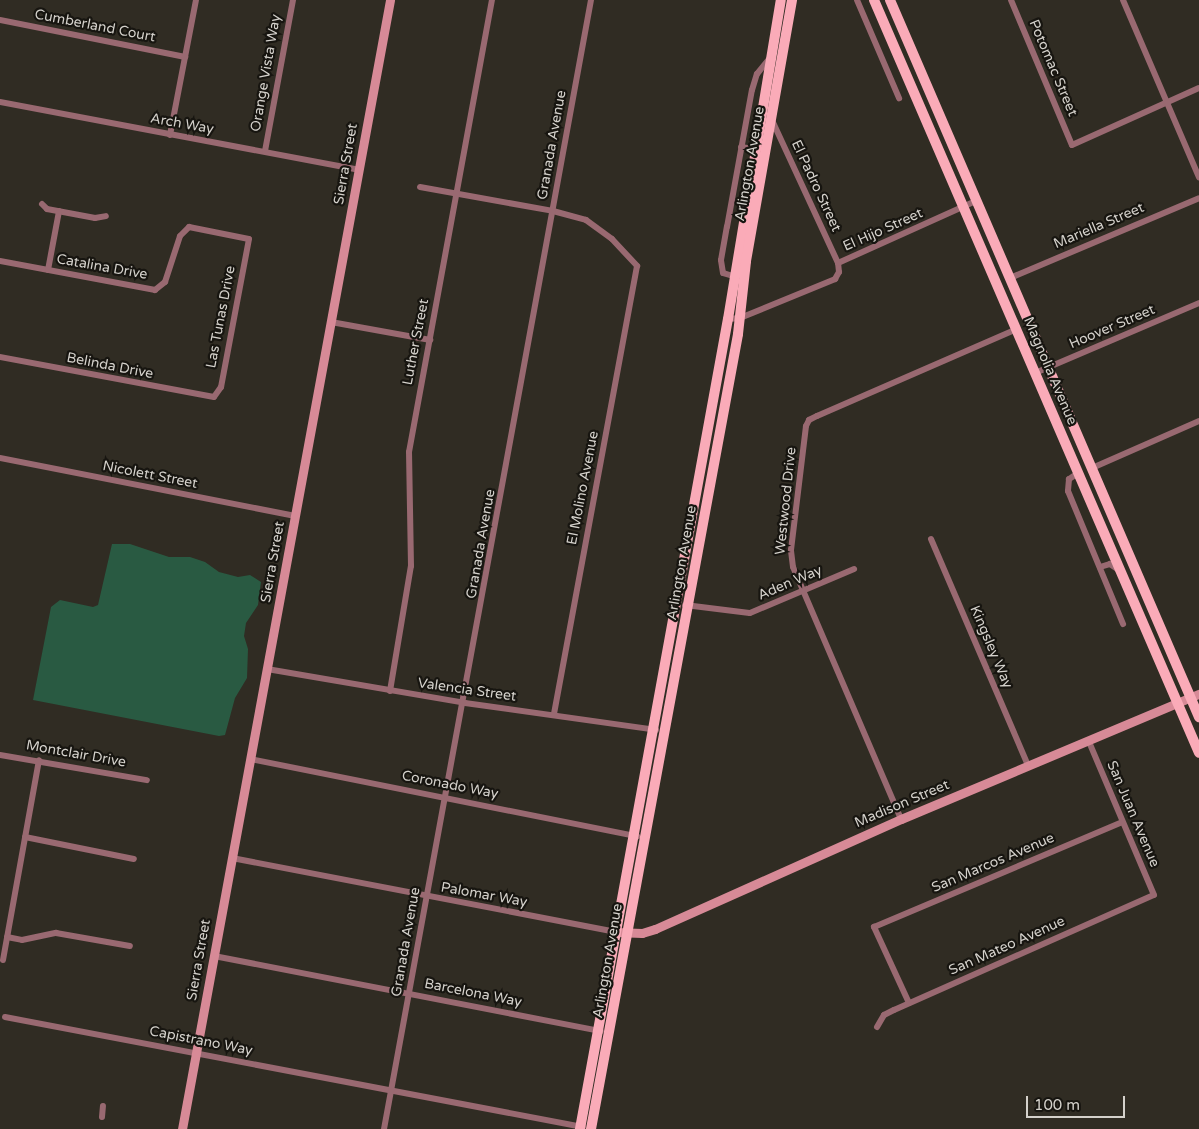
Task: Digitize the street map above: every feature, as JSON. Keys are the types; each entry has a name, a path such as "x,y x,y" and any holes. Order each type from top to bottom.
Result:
{"main road":[{"name":"Arlington Avenue","path":"591,1129 628,932 652,729 728,319 733,276 754,149 781,0"},
{"name":"Arlington Avenue","path":"580,1128 615,932 664,732 688,605 740,318 746,261 792,0"},
{"name":"Magnolia Avenue","path":"874,0 965,207 1199,753"},
{"name":"Magnolia Avenue","path":"890,0 1048,368 1195,696 1199,717"}],"street":[{"path":"170,135 196,0"},
{"name":"Orange Vista Way","path":"265,151 293,0"},
{"name":"Sierra Street","path":"182,1129 390,0"},
{"name":"Luther Street","path":"390,691 411,566 409,452 492,0"},
{"name":"Granada Avenue","path":"391,1092 445,796 465,703 591,0"},
{"path":"857,0 899,98"},
{"name":"Potomac Street","path":"1011,0 1072,145 1168,104"},
{"path":"1123,0 1199,177"},
{"name":"Cumberland Court","path":"0,20 185,57"},
{"path":"733,276 723,273 721,260 741,147 757,74 770,56"},
{"path":"1168,104 1199,88"},
{"name":"Arch Way","path":"0,102 359,170"},
{"name":"El Padro Street","path":"772,119 838,263"},
{"path":"741,147 754,149"},
{"path":"420,187 553,210"},
{"name":"Mariella Street","path":"1010,278 1199,198"},
{"name":"El Hijo Street","path":"728,319 740,318 835,279 838,263 976,201"},
{"path":"42,204 46,209 95,218 106,216"},
{"name":"El Molino Avenue","path":"553,210 586,220 612,239 637,266 554,714"},
{"path":"48,270 59,211"},
{"name":"Catalina Drive","path":"0,261 155,290 165,282 180,236 189,227 248,239"},
{"name":"Las Tunas Drive","path":"214,397 221,387 248,239"},
{"name":"Hoover Street","path":"1036,373 1199,303"},
{"path":"331,322 430,340"},
{"name":"Westwood Drive","path":"901,819 793,568 791,550 809,420 1017,330"},
{"name":"Belinda Drive","path":"0,357 214,397"},
{"path":"1092,468 1198,424"},
{"name":"Nicolett Street","path":"0,458 296,516"},
{"path":"1078,473 1069,479 1068,491 1123,624"},
{"name":"Kingsley Way","path":"931,539 1028,766"},
{"path":"1100,567 1110,564 1120,570"},
{"name":"Aden Way","path":"676,603 750,613 854,569"},
{"name":"Valencia Street","path":"267,669 465,703 554,714 664,732"},
{"name":"Madison Street","path":"615,932 655,929 901,819 1089,742 1195,696"},
{"name":"San Juan Avenue","path":"1089,742 1154,895"},
{"name":"Montclair Drive","path":"0,755 39,760 147,780"},
{"name":"Coronado Way","path":"250,759 445,796 639,836"},
{"path":"4,960 39,760"},
{"name":"San Marcos Avenue","path":"909,1003 874,927 1122,822"},
{"path":"25,837 134,859"},
{"name":"Palomar Way","path":"232,858 615,932"},
{"name":"San Mateo Avenue","path":"877,1027 884,1015 909,1003 1154,895"},
{"path":"7,937 22,940 56,933 130,946"},
{"name":"Barcelona Way","path":"214,956 609,1033"},
{"name":"Capistrano Way","path":"5,1017 591,1129"},
{"path":"384,1129 391,1092"},
{"path":"102,1117 103,1106"}],"green space":[{"path":"112,544 130,544 169,557 190,557 205,562 219,572 238,577 250,575 261,582 258,605 246,623 244,636 248,649 247,678 235,698 225,735 219,736 33,700 51,607 60,600 93,607 98,605"}]}
